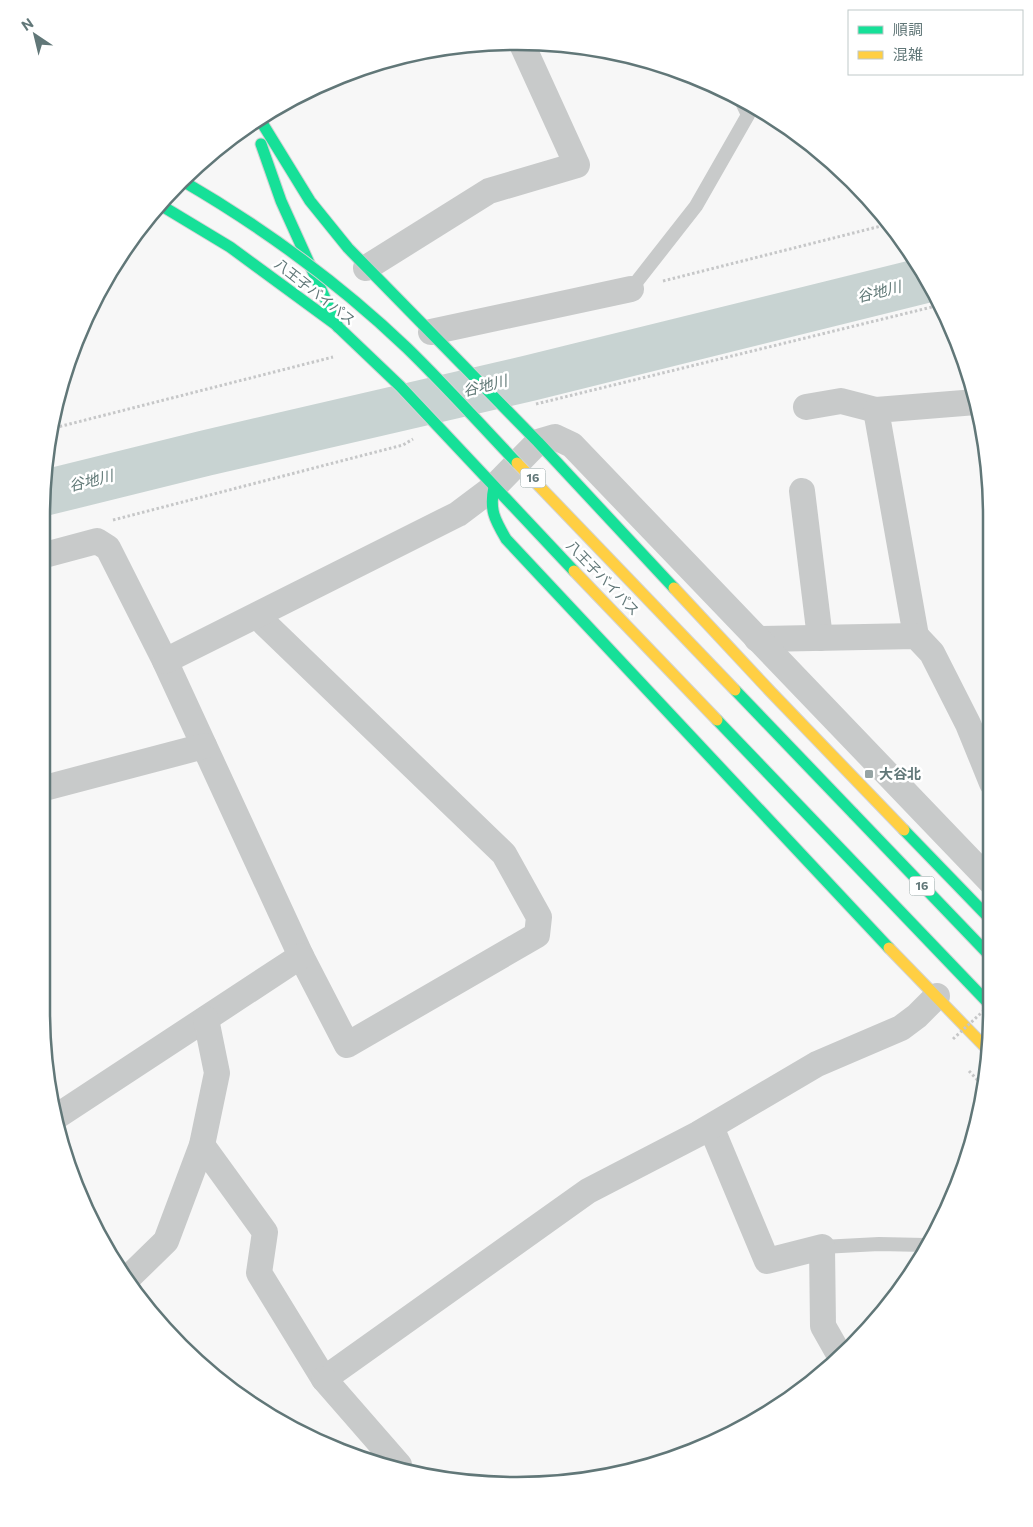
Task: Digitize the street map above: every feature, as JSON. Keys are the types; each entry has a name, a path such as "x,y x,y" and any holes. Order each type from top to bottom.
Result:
{"main road":[{"path":"263,125 310,201 366,268 538,442 770,691 983,912"},
{"path":"256,130 281,201 338,327"},
{"name":"八王子バイパス","path":"189,185 246,220 306,262 360,305 407,348 983,949"},
{"name":"八王子バイパス","path":"166,209 216,238 259,268 338,327 371,357 983,998"},
{"path":"494,487 490,502 495,520 506,539 903,963 982,1043"}],"street":[{"path":"366,268 489,191 577,165 525,50"},
{"path":"434,336 630,289"},
{"path":"806,407 841,400 876,410 969,403"},
{"path":"876,410 916,636 932,653 968,724 983,761"},
{"path":"165,661 458,514 494,487 538,442 555,437 572,445 757,640 983,869"},
{"path":"802,491 820,638"},
{"path":"50,554 97,541 108,548 165,661 301,956 348,1045 537,935 539,917 504,854 257,616"},
{"path":"757,640 916,636"},
{"path":"50,787 204,746"},
{"path":"62,1113 301,956"},
{"path":"324,1379 588,1191 711,1127 817,1064 901,1028 917,1016 937,996"},
{"path":"132,1274 166,1242 202,1145 217,1073 206,1019"},
{"path":"711,1127 767,1261 822,1247 823,1326 836,1349"},
{"path":"202,1145 265,1232 259,1272 324,1379 395,1461"}],"lane":[{"path":"630,289 696,206 748,115 746,110"},
{"path":"822,1247 879,1244 920,1245"}],"path":[{"path":"630,289 881,226"},
{"path":"510,413 541,402 933,307"},
{"path":"59,427 315,362 360,348"},
{"path":"108,521 403,445 438,425"},
{"path":"953,1039 983,1011"}],"waterway":[{"name":"谷地川","path":"51,491 206,453 530,378 920,281"}],"traffic: fast":[{"path":"263,125 310,201 348,248 538,442 674,588"},
{"path":"261,144 281,201 338,327"},
{"path":"189,185 241,217 299,257 354,301 407,348 517,463"},
{"path":"166,209 230,247 335,324 400,386 574,571"},
{"path":"494,487 492,502 494,514 506,539 889,948"},
{"path":"735,690 853,813"},
{"path":"717,720 983,998"},
{"path":"853,813 983,949"},
{"path":"904,830 983,912"}],"traffic: slow":[{"path":"517,463 735,690"},
{"path":"574,571 717,720"},
{"path":"674,588 904,830"},
{"path":"889,948 982,1044"}],"place":[{"name":"大谷北","path":"869,774"}]}
